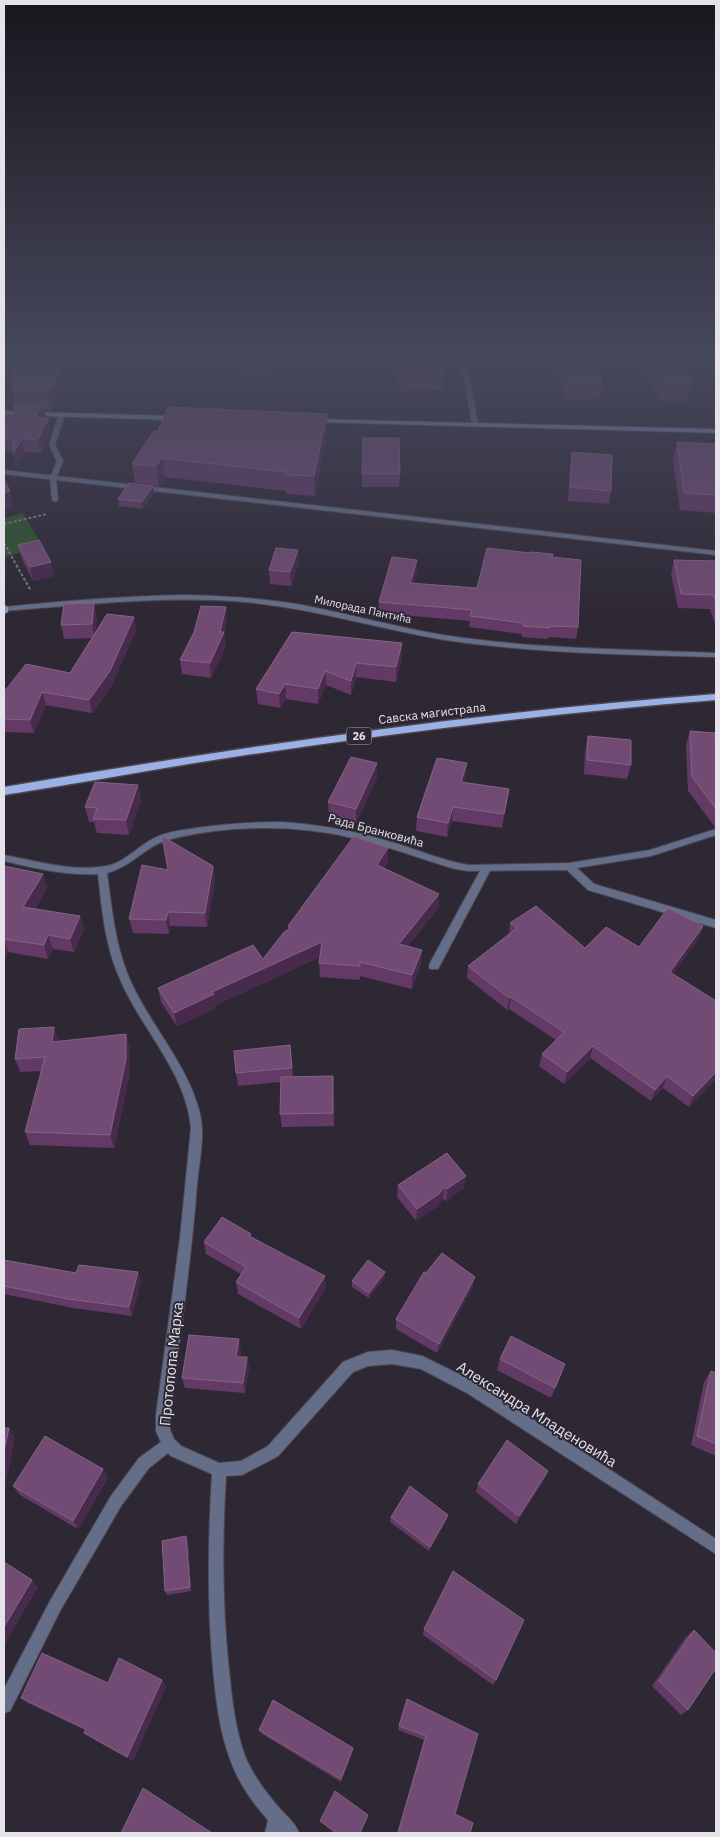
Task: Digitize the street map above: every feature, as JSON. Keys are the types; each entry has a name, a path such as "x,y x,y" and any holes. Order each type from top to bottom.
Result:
{"main road":[{"name":"Савска магистрала","path":"4,791 217,756 371,734 524,716 716,697"}],"street":[{"path":"52,444 60,461 54,478 55,500"},
{"path":"4,472 716,553"},
{"name":"Милорада Пантића","path":"4,609 125,597 246,600 323,611 438,636 479,642 716,656"},
{"name":"Рада Бранковића","path":"4,858 62,868 102,870 122,863 159,838 224,828 290,826 317,828 356,836 455,866 486,869 569,866 651,853 716,832"},
{"path":"569,866 591,886 716,924"},
{"path":"434,966 486,869"},
{"name":"Протопопа Марка","path":"102,870 116,957 132,994 153,1028 188,1095 196,1121 196,1147 189,1229 163,1415 163,1431 169,1444 176,1451 219,1470"},
{"name":"Александра Младеновића","path":"219,1470 242,1468 273,1451 348,1367 368,1359 392,1357 422,1363 472,1388 716,1547"},
{"path":"4,1704 55,1606 116,1501 144,1463 169,1444"},
{"path":"219,1470 215,1572 217,1638 223,1697 238,1760 275,1826 291,1833"}],"path":[{"path":"4,524 48,514 55,500"},
{"path":"4,543 32,594 30,606"}],"green space":[{"path":"23,513 43,547 4,557 4,518"}],"building":[{"path":"13,444 19,444 13,453"},
{"path":"146,444 321,444 314,476 285,475 286,472 162,458 156,466 132,464"},
{"path":"363,444 399,444 400,474 362,474"},
{"path":"677,444 716,444 716,495 684,493"},
{"path":"572,452 612,455 611,491 570,487"},
{"path":"4,479 10,491 4,493"},
{"path":"129,483 153,486 142,502 118,499"},
{"path":"39,540 51,562 30,567 18,545"},
{"path":"276,548 298,550 290,572 269,570"},
{"path":"487,548 553,554 552,557 581,560 578,627 550,626 550,628 523,626 523,623 470,616 472,610 379,602 392,557 417,560 410,583 477,588"},
{"path":"674,560 716,561 716,602 713,595 681,594"},
{"path":"94,603 92,624 61,625 64,604"},
{"path":"201,606 226,607 220,632 224,632 210,663 180,660 194,632"},
{"path":"107,614 134,617 110,671 89,700 42,692 30,720 4,719 4,692 26,664 70,673"},
{"path":"292,632 402,643 396,667 356,663 351,681 325,671 318,689 285,684 279,694 256,689"},
{"path":"690,731 715,733 716,809 692,777"},
{"path":"588,736 631,740 631,765 587,760"},
{"path":"351,757 377,763 356,809 328,802"},
{"path":"437,758 467,763 461,782 509,789 504,814 453,807 448,823 417,817"},
{"path":"95,782 138,785 126,820 93,819 97,808 85,807"},
{"path":"162,836 213,866 205,913 168,912 166,920 129,919 142,865 168,870"},
{"path":"354,836 388,848 377,865 439,894 399,944 422,950 412,975 360,962 360,966 319,963 322,942 212,992 214,994 174,1013 158,988 253,945 263,959 284,932 291,928 288,926"},
{"path":"4,866 43,874 23,907 80,916 70,939 48,935 44,945 4,939"},
{"path":"536,906 585,948 606,927 639,947 668,908 703,926 670,972 716,1001 716,1072 693,1096 667,1076 655,1090 593,1046 567,1072 542,1054 564,1032 511,997 509,998 468,966 517,928 510,923"},
{"path":"54,1027 52,1042 126,1034 126,1059 110,1135 25,1132 45,1057 15,1059 19,1029"},
{"path":"290,1045 292,1068 236,1073 234,1051"},
{"path":"333,1076 333,1113 280,1114 281,1077"},
{"path":"447,1153 466,1176 447,1189 444,1187 439,1194 417,1209 398,1185"},
{"path":"222,1217 251,1234 249,1236 325,1276 299,1318 236,1282 246,1267 204,1242"},
{"path":"442,1253 475,1277 439,1344 396,1319 424,1272 426,1273"},
{"path":"4,1260 76,1273 79,1265 138,1272 129,1307 68,1299 4,1286"},
{"path":"368,1260 385,1272 369,1293 352,1281"},
{"path":"189,1335 239,1339 236,1357 247,1357 243,1383 182,1378"},
{"path":"511,1336 565,1364 555,1388 500,1359"},
{"path":"711,1371 716,1373 716,1444 697,1436"},
{"path":"4,1428 9,1428 4,1451"},
{"path":"45,1436 103,1469 73,1521 13,1486"},
{"path":"507,1440 548,1471 519,1516 478,1484"},
{"path":"410,1486 448,1515 430,1547 391,1517"},
{"path":"186,1536 190,1587 165,1591 162,1541"},
{"path":"4,1562 32,1580 4,1627"},
{"path":"453,1571 524,1620 496,1680 424,1629"},
{"path":"694,1630 716,1653 716,1668 688,1710 659,1681"},
{"path":"42,1653 108,1683 119,1658 162,1680 127,1757 84,1733 86,1729 21,1698"},
{"path":"407,1699 478,1734 455,1814 473,1823 470,1833 398,1833 426,1736 399,1726"},
{"path":"273,1700 353,1748 341,1779 259,1730"},
{"path":"143,1788 212,1833 121,1833"},
{"path":"335,1791 368,1815 360,1833 336,1833 320,1821"}]}
